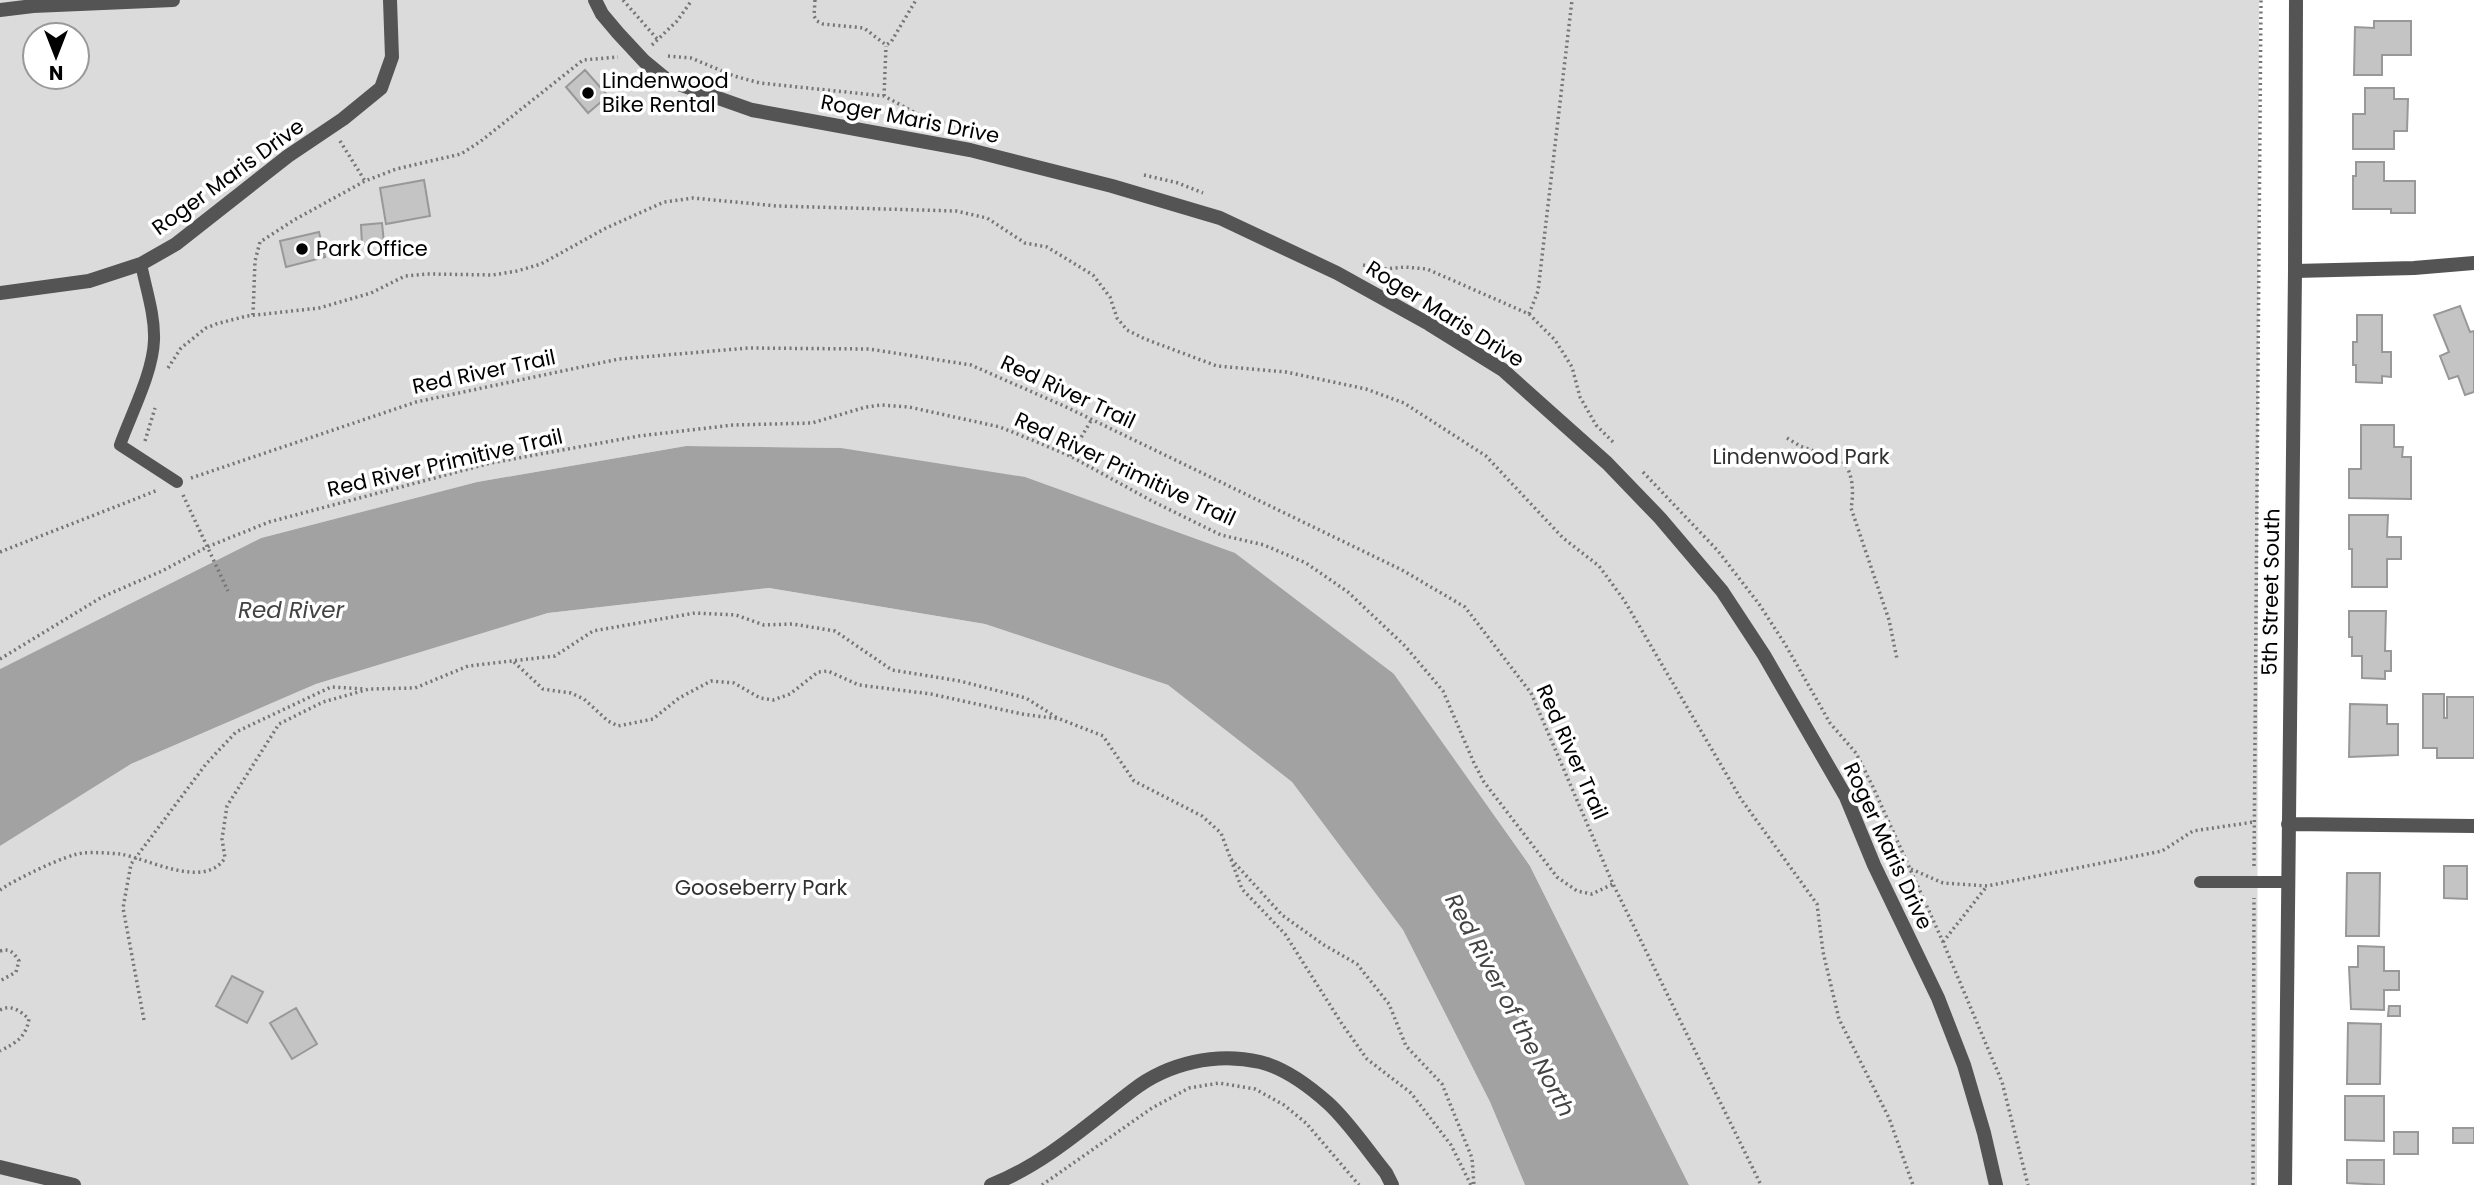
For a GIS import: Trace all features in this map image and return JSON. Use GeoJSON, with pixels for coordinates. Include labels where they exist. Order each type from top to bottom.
{"type":"FeatureCollection","features":[{"type":"Feature","properties":{"kind":"street"},"geometry":{"type":"LineString","coordinates":[[0,10],[173,0]]}},
{"type":"Feature","properties":{"kind":"street","name":"Roger Maris Drive"},"geometry":{"type":"LineString","coordinates":[[0,293],[89,281],[141,264],[176,244],[268,171],[381,88],[392,57],[390,0]]}},
{"type":"Feature","properties":{"kind":"street","name":"Roger Maris Drive"},"geometry":{"type":"LineString","coordinates":[[595,0],[602,14],[640,56],[667,80],[752,110],[970,150],[1112,186],[1220,218],[1337,273],[1429,324],[1503,370],[1607,463],[1660,518],[1723,591],[1764,655],[1846,797],[1874,865],[1938,999],[1964,1065],[1996,1185]]}},
{"type":"Feature","properties":{"kind":"street","name":"5th Street South"},"geometry":{"type":"LineString","coordinates":[[2285,1185],[2296,0]]}},
{"type":"Feature","properties":{"kind":"street"},"geometry":{"type":"LineString","coordinates":[[2295,271],[2414,268],[2474,263]]}},
{"type":"Feature","properties":{"kind":"street"},"geometry":{"type":"LineString","coordinates":[[2288,824],[2474,826]]}},
{"type":"Feature","properties":{"kind":"street"},"geometry":{"type":"LineString","coordinates":[[991,1185],[1011,1177],[1060,1146],[1136,1087],[1177,1065],[1219,1058],[1261,1062],[1295,1077],[1330,1105],[1386,1173],[1392,1185]]}},
{"type":"Feature","properties":{"kind":"street"},"geometry":{"type":"LineString","coordinates":[[0,1167],[74,1185]]}},
{"type":"Feature","properties":{"kind":"lane"},"geometry":{"type":"LineString","coordinates":[[141,264],[152,314],[154,342],[147,371],[120,445],[177,482]]}},
{"type":"Feature","properties":{"kind":"lane"},"geometry":{"type":"LineString","coordinates":[[2200,882],[2287,882]]}},
{"type":"Feature","properties":{"kind":"path"},"geometry":{"type":"LineString","coordinates":[[622,0],[658,40]]}},
{"type":"Feature","properties":{"kind":"path"},"geometry":{"type":"LineString","coordinates":[[640,56],[677,21],[692,0]]}},
{"type":"Feature","properties":{"kind":"path"},"geometry":{"type":"LineString","coordinates":[[815,0],[814,16],[817,21],[864,28],[886,45]]}},
{"type":"Feature","properties":{"kind":"path"},"geometry":{"type":"LineString","coordinates":[[886,45],[891,42],[916,0]]}},
{"type":"Feature","properties":{"kind":"path"},"geometry":{"type":"LineString","coordinates":[[1529,314],[1538,291],[1572,0]]}},
{"type":"Feature","properties":{"kind":"path"},"geometry":{"type":"LineString","coordinates":[[2253,1185],[2261,0]]}},
{"type":"Feature","properties":{"kind":"path"},"geometry":{"type":"LineString","coordinates":[[884,96],[886,45]]}},
{"type":"Feature","properties":{"kind":"path"},"geometry":{"type":"LineString","coordinates":[[253,315],[255,261],[260,242],[365,181],[396,169],[461,154],[583,60],[640,56],[691,58],[734,76],[760,83],[884,96],[927,119],[983,133]]}},
{"type":"Feature","properties":{"kind":"path"},"geometry":{"type":"LineString","coordinates":[[331,127],[365,181]]}},
{"type":"Feature","properties":{"kind":"path"},"geometry":{"type":"LineString","coordinates":[[1139,174],[1178,183],[1212,196]]}},
{"type":"Feature","properties":{"kind":"path"},"geometry":{"type":"LineString","coordinates":[[164,379],[181,348],[206,328],[253,315],[319,308],[371,293],[405,276],[493,275],[517,271],[541,264],[606,228],[664,202],[693,198],[777,206],[956,211],[987,218],[1025,243],[1047,247],[1093,275],[1110,297],[1117,318],[1127,330],[1145,339],[1217,366],[1286,372],[1366,389],[1404,402],[1486,456],[1563,538],[1599,566],[1624,600],[1741,799],[1817,904],[1823,952],[1839,1019],[1889,1118],[1913,1185]]}},
{"type":"Feature","properties":{"kind":"path"},"geometry":{"type":"LineString","coordinates":[[1354,260],[1366,266],[1384,269],[1405,267],[1427,270],[1529,314],[1555,340],[1572,367],[1580,397],[1596,425],[1621,450]]}},
{"type":"Feature","properties":{"kind":"path","name":"Red River Trail"},"geometry":{"type":"LineString","coordinates":[[0,552],[177,482],[416,402],[618,359],[748,348],[869,349],[971,365],[1092,419],[1402,570],[1465,607],[1531,693],[1613,884],[1760,1185]]}},
{"type":"Feature","properties":{"kind":"path"},"geometry":{"type":"LineString","coordinates":[[141,458],[157,400]]}},
{"type":"Feature","properties":{"kind":"path","name":"Red River Primitive Trail"},"geometry":{"type":"LineString","coordinates":[[0,659],[102,597],[162,571],[207,547],[269,522],[491,463],[639,436],[733,425],[812,423],[866,407],[909,407],[1000,428],[1070,456],[1221,535],[1284,552],[1307,563],[1348,592],[1405,646],[1443,691],[1484,782],[1557,877],[1577,891],[1592,894],[1613,884]]}},
{"type":"Feature","properties":{"kind":"path"},"geometry":{"type":"LineString","coordinates":[[1070,456],[1092,419]]}},
{"type":"Feature","properties":{"kind":"path"},"geometry":{"type":"LineString","coordinates":[[1787,438],[1846,465],[1853,494],[1851,508],[1889,620],[1897,659]]}},
{"type":"Feature","properties":{"kind":"path"},"geometry":{"type":"LineString","coordinates":[[1638,467],[1718,551],[1759,604],[1785,643],[1830,723],[1856,753],[1943,942],[2002,1082],[2028,1185]]}},
{"type":"Feature","properties":{"kind":"path"},"geometry":{"type":"LineString","coordinates":[[177,482],[228,591]]}},
{"type":"Feature","properties":{"kind":"path"},"geometry":{"type":"LineString","coordinates":[[144,1020],[123,908],[131,864],[206,764],[236,732],[331,687],[415,688],[468,666],[555,656],[593,631],[695,613],[736,615],[764,625],[793,624],[835,631],[892,670],[960,681],[1026,698],[1060,719],[1103,736],[1134,781],[1202,816],[1221,833],[1242,889],[1285,934],[1367,1059],[1411,1093],[1451,1144],[1472,1185]]}},
{"type":"Feature","properties":{"kind":"path"},"geometry":{"type":"LineString","coordinates":[[514,662],[542,689],[571,693],[584,699],[608,721],[618,726],[653,719],[679,698],[711,681],[734,683],[760,698],[773,700],[790,694],[818,672],[828,671],[859,685],[931,694],[1022,714],[1060,719]]}},
{"type":"Feature","properties":{"kind":"path"},"geometry":{"type":"LineString","coordinates":[[0,890],[13,881],[80,853],[122,855],[183,871],[208,872],[219,867],[225,858],[222,839],[227,806],[279,724],[323,702],[369,689]]}},
{"type":"Feature","properties":{"kind":"path"},"geometry":{"type":"LineString","coordinates":[[1910,868],[1943,883],[1987,886],[2162,851],[2193,831],[2255,822]]}},
{"type":"Feature","properties":{"kind":"path"},"geometry":{"type":"LineString","coordinates":[[1230,857],[1282,915],[1324,946],[1357,964],[1389,1004],[1406,1046],[1442,1084],[1472,1158],[1472,1185]]}},
{"type":"Feature","properties":{"kind":"path"},"geometry":{"type":"LineString","coordinates":[[1943,942],[1987,886]]}},
{"type":"Feature","properties":{"kind":"path"},"geometry":{"type":"LineString","coordinates":[[0,951],[6,949],[14,952],[19,961],[16,972],[0,981]]}},
{"type":"Feature","properties":{"kind":"path"},"geometry":{"type":"LineString","coordinates":[[0,1010],[5,1007],[18,1009],[29,1019],[27,1031],[17,1043],[0,1051]]}},
{"type":"Feature","properties":{"kind":"path"},"geometry":{"type":"LineString","coordinates":[[1042,1185],[1152,1108],[1189,1088],[1219,1083],[1255,1089],[1284,1105],[1306,1123],[1359,1185]]}},
{"type":"Feature","properties":{"kind":"green space","name":"Lindenwood Park"},"geometry":{"type":"Polygon","coordinates":[[[0,0],[2259,0],[2257,1185],[1689,1185],[1530,866],[1394,674],[841,448],[686,446],[477,482],[261,538],[0,669],[0,0]]]}},
{"type":"Feature","properties":{"kind":"green space","name":"Gooseberry Park"},"geometry":{"type":"Polygon","coordinates":[[[769,588],[985,624],[1168,685],[1292,782],[1403,930],[1490,1102],[1525,1185],[0,1185],[0,846],[131,764],[316,684],[548,613],[769,588]]]}},
{"type":"Feature","properties":{"kind":"water","name":"Red River"},"geometry":{"type":"Polygon","coordinates":[[[686,446],[841,448],[1025,477],[1235,553],[1394,674],[1530,866],[1689,1185],[1525,1185],[1490,1102],[1403,930],[1292,782],[1168,685],[985,624],[769,588],[548,613],[316,684],[131,764],[0,846],[0,669],[261,538],[477,482],[686,446]]]}},
{"type":"Feature","properties":{"kind":"building"},"geometry":{"type":"Polygon","coordinates":[[[2374,21],[2411,21],[2411,55],[2382,55],[2382,75],[2354,75],[2355,27],[2374,28],[2374,21]]]}},
{"type":"Feature","properties":{"kind":"building","name":"Lindenwood Bike Rental"},"geometry":{"type":"Polygon","coordinates":[[[585,70],[608,96],[588,113],[566,87],[585,70]]]}},
{"type":"Feature","properties":{"kind":"building"},"geometry":{"type":"Polygon","coordinates":[[[2365,88],[2394,88],[2394,99],[2408,99],[2407,131],[2394,131],[2394,149],[2353,149],[2353,114],[2365,114],[2365,88]]]}},
{"type":"Feature","properties":{"kind":"building"},"geometry":{"type":"Polygon","coordinates":[[[2356,162],[2384,162],[2384,181],[2415,181],[2415,213],[2391,213],[2391,209],[2353,209],[2353,176],[2356,176],[2356,162]]]}},
{"type":"Feature","properties":{"kind":"building"},"geometry":{"type":"Polygon","coordinates":[[[424,180],[430,216],[386,224],[380,188],[424,180]]]}},
{"type":"Feature","properties":{"kind":"building"},"geometry":{"type":"Polygon","coordinates":[[[382,223],[384,243],[362,245],[361,225],[382,223]]]}},
{"type":"Feature","properties":{"kind":"building","name":"Park Office"},"geometry":{"type":"Polygon","coordinates":[[[319,232],[325,257],[286,267],[280,241],[319,232]]]}},
{"type":"Feature","properties":{"kind":"building"},"geometry":{"type":"Polygon","coordinates":[[[2460,306],[2470,332],[2474,331],[2474,392],[2465,395],[2458,376],[2449,379],[2440,356],[2449,352],[2434,315],[2460,306]]]}},
{"type":"Feature","properties":{"kind":"building"},"geometry":{"type":"Polygon","coordinates":[[[2357,315],[2382,315],[2382,352],[2391,352],[2391,377],[2382,376],[2382,383],[2356,382],[2353,342],[2357,342],[2357,315]]]}},
{"type":"Feature","properties":{"kind":"building"},"geometry":{"type":"Polygon","coordinates":[[[2361,425],[2394,425],[2394,447],[2403,447],[2402,457],[2411,457],[2411,499],[2349,498],[2349,469],[2361,469],[2361,425]]]}},
{"type":"Feature","properties":{"kind":"building"},"geometry":{"type":"Polygon","coordinates":[[[2349,515],[2388,515],[2387,537],[2401,537],[2401,559],[2387,559],[2387,587],[2352,587],[2349,515]]]}},
{"type":"Feature","properties":{"kind":"building"},"geometry":{"type":"Polygon","coordinates":[[[2349,611],[2386,611],[2385,651],[2391,651],[2391,671],[2385,671],[2385,679],[2362,678],[2362,656],[2352,656],[2349,611]]]}},
{"type":"Feature","properties":{"kind":"building"},"geometry":{"type":"Polygon","coordinates":[[[2423,694],[2444,694],[2444,718],[2447,718],[2447,697],[2474,697],[2474,758],[2437,758],[2437,748],[2423,748],[2423,694]]]}},
{"type":"Feature","properties":{"kind":"building"},"geometry":{"type":"Polygon","coordinates":[[[2350,704],[2387,705],[2387,724],[2398,724],[2398,755],[2349,757],[2350,704]]]}},
{"type":"Feature","properties":{"kind":"building"},"geometry":{"type":"Polygon","coordinates":[[[2444,866],[2467,866],[2467,899],[2444,898],[2444,866]]]}},
{"type":"Feature","properties":{"kind":"building"},"geometry":{"type":"Polygon","coordinates":[[[2347,873],[2380,873],[2379,936],[2346,936],[2347,873]]]}},
{"type":"Feature","properties":{"kind":"building"},"geometry":{"type":"Polygon","coordinates":[[[2358,946],[2384,947],[2384,971],[2399,971],[2399,990],[2384,990],[2384,1010],[2351,1009],[2349,967],[2358,967],[2358,946]]]}},
{"type":"Feature","properties":{"kind":"building"},"geometry":{"type":"Polygon","coordinates":[[[232,976],[263,992],[247,1023],[216,1006],[232,976]]]}},
{"type":"Feature","properties":{"kind":"building"},"geometry":{"type":"Polygon","coordinates":[[[2389,1006],[2400,1006],[2400,1016],[2388,1016],[2389,1006]]]}},
{"type":"Feature","properties":{"kind":"building"},"geometry":{"type":"Polygon","coordinates":[[[296,1008],[317,1044],[292,1059],[270,1023],[296,1008]]]}},
{"type":"Feature","properties":{"kind":"building"},"geometry":{"type":"Polygon","coordinates":[[[2348,1023],[2381,1024],[2380,1084],[2347,1084],[2348,1023]]]}},
{"type":"Feature","properties":{"kind":"building"},"geometry":{"type":"Polygon","coordinates":[[[2345,1096],[2384,1096],[2384,1141],[2345,1140],[2345,1096]]]}},
{"type":"Feature","properties":{"kind":"building"},"geometry":{"type":"Polygon","coordinates":[[[2453,1128],[2474,1128],[2474,1143],[2453,1143],[2453,1128]]]}},
{"type":"Feature","properties":{"kind":"building"},"geometry":{"type":"Polygon","coordinates":[[[2394,1132],[2418,1132],[2418,1154],[2394,1154],[2394,1132]]]}},
{"type":"Feature","properties":{"kind":"building"},"geometry":{"type":"Polygon","coordinates":[[[2347,1160],[2384,1160],[2384,1185],[2347,1183],[2347,1160]]]}},
{"type":"Feature","properties":{"kind":"place","name":"Lindenwood Bike Rental"},"geometry":{"type":"Point","coordinates":[588,93]}},
{"type":"Feature","properties":{"kind":"place","name":"Park Office"},"geometry":{"type":"Point","coordinates":[302,249]}},
{"type":"Feature","properties":{"kind":"water label","name":"Red River of the North"},"geometry":{"type":"Point","coordinates":[1510,1005]}}]}
